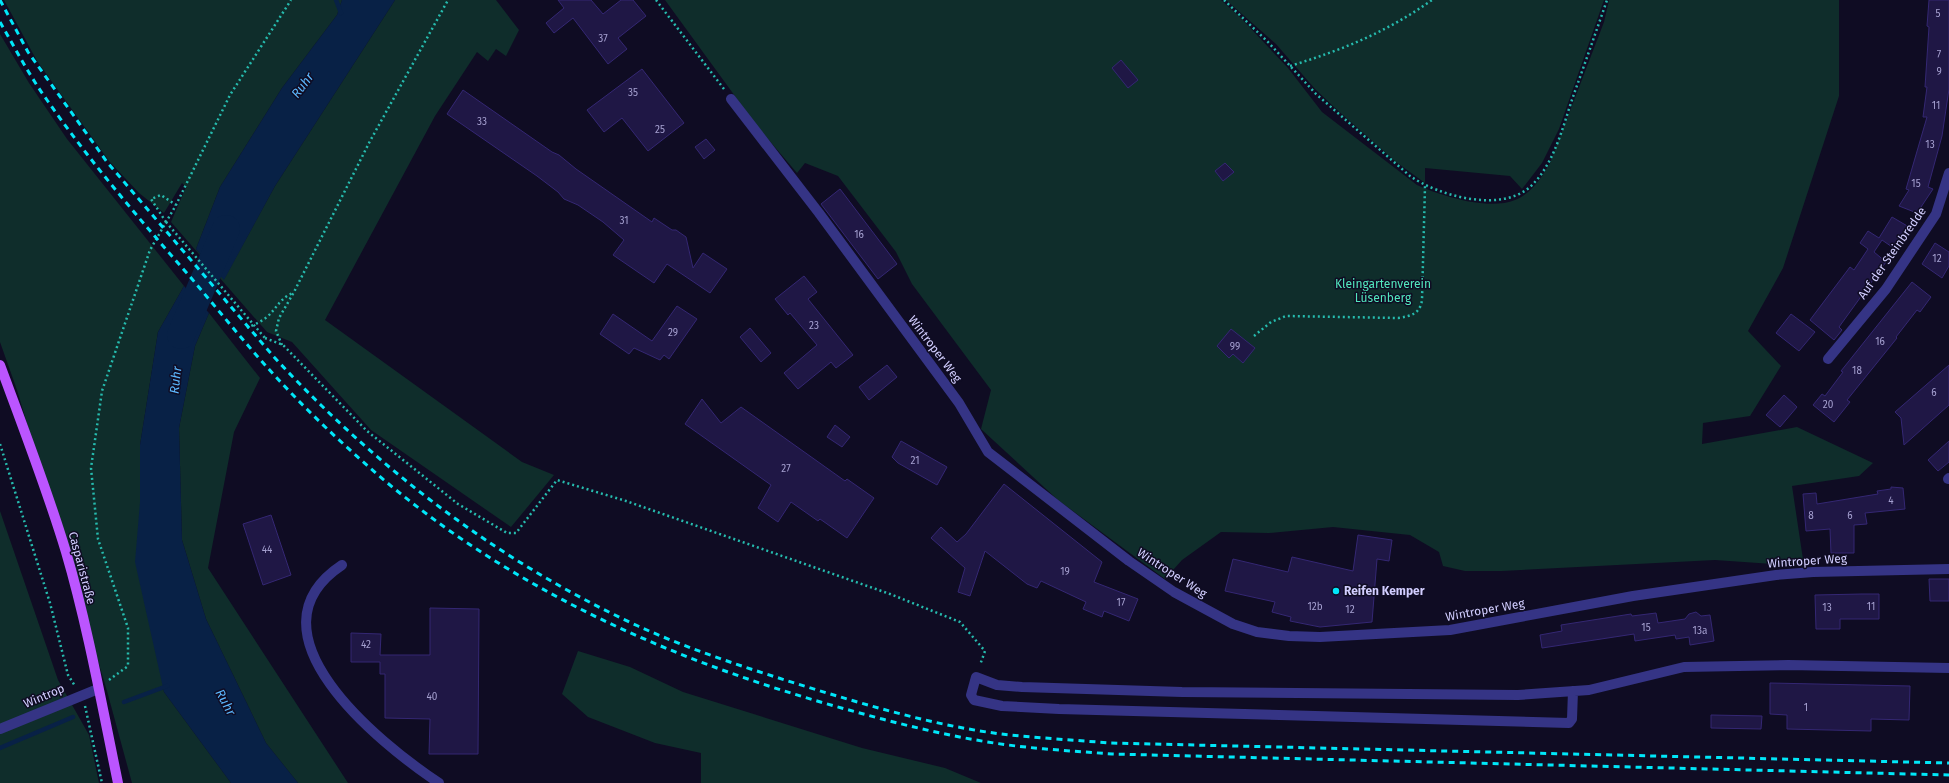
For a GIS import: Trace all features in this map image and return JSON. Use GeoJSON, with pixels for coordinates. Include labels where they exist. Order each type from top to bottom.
{"type":"FeatureCollection","features":[{"type":"Feature","properties":{"kind":"main road","name":"Casparistraße"},"geometry":{"type":"LineString","coordinates":[[0,365],[49,500],[66,552],[118,783]]}},
{"type":"Feature","properties":{"kind":"street","name":"Wintroper Weg"},"geometry":{"type":"LineString","coordinates":[[731,99],[819,213],[959,403],[988,452],[1129,561],[1178,596],[1233,624],[1257,632],[1289,636],[1320,637],[1450,630],[1633,596],[1776,575],[1813,572],[1949,569]]}},
{"type":"Feature","properties":{"kind":"street","name":"Auf der Steinbredde"},"geometry":{"type":"LineString","coordinates":[[1828,359],[1886,289],[1936,214],[1949,173]]}},
{"type":"Feature","properties":{"kind":"street"},"geometry":{"type":"LineString","coordinates":[[342,565],[327,576],[310,602],[305,621],[312,653],[321,671],[336,691],[361,718],[395,751],[439,783]]}},
{"type":"Feature","properties":{"kind":"street"},"geometry":{"type":"LineString","coordinates":[[1574,691],[1572,719],[1569,723],[1002,706],[974,700],[971,695],[976,677],[996,685],[1022,687],[1182,692],[1518,695],[1574,691],[1589,690],[1684,667],[1788,665],[1949,668]]}},
{"type":"Feature","properties":{"kind":"street","name":"Wintrop"},"geometry":{"type":"LineString","coordinates":[[0,729],[80,695],[98,689]]}},
{"type":"Feature","properties":{"kind":"path"},"geometry":{"type":"LineString","coordinates":[[98,689],[128,666],[128,628],[98,539],[90,468],[102,391],[150,250],[176,205],[230,95],[290,0]]}},
{"type":"Feature","properties":{"kind":"path"},"geometry":{"type":"LineString","coordinates":[[448,0],[369,143],[294,293],[279,318],[276,331],[282,345],[367,431],[458,504],[507,533],[516,534],[557,480],[626,501],[890,594],[960,622],[985,651],[976,677]]}},
{"type":"Feature","properties":{"kind":"path"},"geometry":{"type":"LineString","coordinates":[[656,0],[731,99]]}},
{"type":"Feature","properties":{"kind":"path"},"geometry":{"type":"LineString","coordinates":[[1224,0],[1346,121],[1410,176],[1425,186],[1443,193],[1479,200],[1505,199],[1529,187],[1544,169],[1559,137],[1607,0]]}},
{"type":"Feature","properties":{"kind":"path"},"geometry":{"type":"LineString","coordinates":[[1290,66],[1362,41],[1390,27],[1432,0]]}},
{"type":"Feature","properties":{"kind":"path"},"geometry":{"type":"LineString","coordinates":[[1254,336],[1271,322],[1286,316],[1398,318],[1414,315],[1418,312],[1422,300],[1425,186]]}},
{"type":"Feature","properties":{"kind":"path"},"geometry":{"type":"LineString","coordinates":[[176,205],[161,195],[151,199],[166,222],[265,338],[282,345]]}},
{"type":"Feature","properties":{"kind":"path"},"geometry":{"type":"LineString","coordinates":[[247,328],[267,317],[282,300],[294,293]]}},
{"type":"Feature","properties":{"kind":"path"},"geometry":{"type":"LineString","coordinates":[[0,444],[50,603],[68,675],[86,707],[102,783]]}},
{"type":"Feature","properties":{"kind":"green space"},"geometry":{"type":"Polygon","coordinates":[[[4,0],[342,0],[337,15],[282,88],[220,187],[196,249],[224,279],[275,186],[395,0],[496,0],[519,30],[506,56],[496,49],[488,61],[477,52],[435,116],[325,320],[522,462],[554,475],[511,527],[371,430],[292,342],[267,332],[171,222],[186,187],[182,183],[164,213],[139,193],[109,161],[37,61],[4,0]]]}},
{"type":"Feature","properties":{"kind":"green space","name":"Kleingartenverein Lüsenberg"},"geometry":{"type":"Polygon","coordinates":[[[665,0],[1221,0],[1240,17],[1288,68],[1322,112],[1417,185],[1439,194],[1465,201],[1492,204],[1504,203],[1521,197],[1531,189],[1550,163],[1604,22],[1609,0],[1839,0],[1839,96],[1783,268],[1748,331],[1781,366],[1750,416],[1703,423],[1702,444],[1797,427],[1873,463],[1859,476],[1792,486],[1804,566],[1715,560],[1502,571],[1465,571],[1443,566],[1439,552],[1410,535],[1333,527],[1269,533],[1221,532],[1182,560],[1165,579],[1058,500],[981,429],[991,390],[912,284],[896,252],[838,176],[805,163],[797,173],[756,125],[665,0]]]}},
{"type":"Feature","properties":{"kind":"green space"},"geometry":{"type":"Polygon","coordinates":[[[1226,0],[1604,0],[1559,129],[1542,163],[1522,189],[1510,176],[1425,168],[1425,183],[1396,162],[1335,108],[1315,89],[1276,44],[1226,0]]]}},
{"type":"Feature","properties":{"kind":"green space"},"geometry":{"type":"Polygon","coordinates":[[[0,34],[29,83],[67,139],[184,286],[158,332],[140,445],[140,502],[164,692],[231,783],[132,783],[107,691],[17,390],[0,342],[0,34]]]}},
{"type":"Feature","properties":{"kind":"green space"},"geometry":{"type":"Polygon","coordinates":[[[209,313],[260,378],[234,432],[208,568],[348,783],[298,783],[266,743],[206,619],[182,540],[179,428],[195,346],[209,313]]]}},
{"type":"Feature","properties":{"kind":"green space"},"geometry":{"type":"Polygon","coordinates":[[[0,511],[58,680],[89,735],[99,783],[0,783],[0,511]]]}},
{"type":"Feature","properties":{"kind":"green space"},"geometry":{"type":"Polygon","coordinates":[[[578,651],[630,667],[683,692],[862,748],[945,768],[981,783],[701,783],[701,753],[655,743],[588,717],[562,694],[578,651]]]}},
{"type":"Feature","properties":{"kind":"water"},"geometry":{"type":"Polygon","coordinates":[[[342,0],[395,0],[275,186],[224,280],[196,249],[220,187],[282,88],[337,15],[342,0]]]}},
{"type":"Feature","properties":{"kind":"water"},"geometry":{"type":"Polygon","coordinates":[[[184,286],[209,313],[195,346],[179,428],[182,540],[206,619],[266,743],[298,783],[231,783],[164,692],[135,562],[140,502],[140,445],[158,332],[184,286]]]}},
{"type":"Feature","properties":{"kind":"building"},"geometry":{"type":"Polygon","coordinates":[[[558,0],[591,0],[603,14],[621,0],[633,0],[646,16],[618,38],[627,49],[608,64],[573,18],[554,33],[546,23],[564,8],[558,0]]]}},
{"type":"Feature","properties":{"kind":"building"},"geometry":{"type":"Polygon","coordinates":[[[1929,0],[1949,0],[1949,89],[1942,136],[1928,187],[1933,189],[1917,213],[1899,206],[1909,190],[1906,189],[1927,117],[1923,117],[1927,87],[1925,87],[1929,27],[1927,26],[1929,0]]]}},
{"type":"Feature","properties":{"kind":"building"},"geometry":{"type":"Polygon","coordinates":[[[1121,60],[1138,80],[1128,88],[1112,68],[1121,60]]]}},
{"type":"Feature","properties":{"kind":"building"},"geometry":{"type":"Polygon","coordinates":[[[642,69],[684,123],[648,151],[622,118],[604,132],[587,110],[642,69]]]}},
{"type":"Feature","properties":{"kind":"building"},"geometry":{"type":"Polygon","coordinates":[[[463,90],[552,152],[559,155],[576,169],[652,222],[654,218],[686,237],[693,268],[703,253],[727,269],[710,293],[667,264],[654,283],[613,255],[624,240],[603,222],[578,205],[564,199],[558,192],[537,176],[447,114],[463,90]]]}},
{"type":"Feature","properties":{"kind":"building"},"geometry":{"type":"Polygon","coordinates":[[[706,139],[715,150],[704,159],[695,147],[706,139]]]}},
{"type":"Feature","properties":{"kind":"building"},"geometry":{"type":"Polygon","coordinates":[[[1225,163],[1234,172],[1223,181],[1215,171],[1225,163]]]}},
{"type":"Feature","properties":{"kind":"building"},"geometry":{"type":"Polygon","coordinates":[[[840,189],[897,264],[878,279],[821,204],[840,189]]]}},
{"type":"Feature","properties":{"kind":"building"},"geometry":{"type":"Polygon","coordinates":[[[1892,217],[1909,227],[1895,249],[1882,240],[1874,252],[1886,262],[1839,327],[1842,330],[1834,340],[1810,320],[1850,267],[1854,270],[1868,249],[1860,243],[1868,231],[1879,238],[1892,217]]]}},
{"type":"Feature","properties":{"kind":"building"},"geometry":{"type":"Polygon","coordinates":[[[1935,243],[1949,252],[1949,266],[1942,278],[1922,264],[1935,243]]]}},
{"type":"Feature","properties":{"kind":"building"},"geometry":{"type":"Polygon","coordinates":[[[804,276],[817,292],[808,299],[853,355],[836,368],[831,362],[798,389],[784,373],[817,345],[790,313],[788,315],[775,299],[804,276]]]}},
{"type":"Feature","properties":{"kind":"building"},"geometry":{"type":"Polygon","coordinates":[[[1912,282],[1931,297],[1920,312],[1917,310],[1896,337],[1897,338],[1847,400],[1850,402],[1834,422],[1813,405],[1822,394],[1825,396],[1843,372],[1841,371],[1912,282]]]}},
{"type":"Feature","properties":{"kind":"building"},"geometry":{"type":"Polygon","coordinates":[[[677,306],[697,319],[669,359],[664,355],[660,360],[634,348],[629,354],[600,334],[613,314],[652,341],[677,306]]]}},
{"type":"Feature","properties":{"kind":"building"},"geometry":{"type":"Polygon","coordinates":[[[1791,314],[1815,332],[1799,351],[1776,333],[1791,314]]]}},
{"type":"Feature","properties":{"kind":"building"},"geometry":{"type":"Polygon","coordinates":[[[750,328],[771,353],[761,362],[740,337],[750,328]]]}},
{"type":"Feature","properties":{"kind":"building"},"geometry":{"type":"Polygon","coordinates":[[[1231,329],[1255,348],[1243,363],[1233,354],[1229,358],[1217,346],[1231,329]]]}},
{"type":"Feature","properties":{"kind":"building"},"geometry":{"type":"Polygon","coordinates":[[[887,365],[897,377],[869,400],[859,387],[887,365]]]}},
{"type":"Feature","properties":{"kind":"building"},"geometry":{"type":"Polygon","coordinates":[[[1949,365],[1949,405],[1904,445],[1901,418],[1895,412],[1949,365]]]}},
{"type":"Feature","properties":{"kind":"building"},"geometry":{"type":"Polygon","coordinates":[[[1784,395],[1797,407],[1780,427],[1766,415],[1784,395]]]}},
{"type":"Feature","properties":{"kind":"building"},"geometry":{"type":"Polygon","coordinates":[[[702,399],[721,423],[741,407],[845,481],[847,479],[874,498],[847,538],[820,519],[818,521],[791,502],[778,522],[758,508],[771,485],[685,424],[702,399]]]}},
{"type":"Feature","properties":{"kind":"building"},"geometry":{"type":"Polygon","coordinates":[[[835,425],[850,437],[842,447],[827,437],[835,425]]]}},
{"type":"Feature","properties":{"kind":"building"},"geometry":{"type":"Polygon","coordinates":[[[901,441],[947,467],[937,485],[898,463],[892,457],[901,441]]]}},
{"type":"Feature","properties":{"kind":"building"},"geometry":{"type":"Polygon","coordinates":[[[1949,441],[1949,462],[1938,471],[1928,460],[1949,441]]]}},
{"type":"Feature","properties":{"kind":"building"},"geometry":{"type":"Polygon","coordinates":[[[1004,484],[1102,562],[1094,582],[1138,599],[1129,621],[1104,611],[1102,617],[1083,609],[1086,602],[1041,581],[1037,588],[1027,584],[985,551],[970,596],[958,592],[965,568],[931,538],[941,527],[957,542],[966,534],[1004,484]]]}},
{"type":"Feature","properties":{"kind":"building"},"geometry":{"type":"Polygon","coordinates":[[[1891,487],[1903,488],[1905,509],[1865,513],[1867,524],[1854,525],[1854,553],[1831,553],[1830,529],[1806,531],[1803,494],[1816,493],[1817,504],[1878,494],[1877,491],[1891,489],[1891,487]]]}},
{"type":"Feature","properties":{"kind":"building"},"geometry":{"type":"Polygon","coordinates":[[[271,515],[291,575],[263,585],[243,524],[271,515]]]}},
{"type":"Feature","properties":{"kind":"building"},"geometry":{"type":"Polygon","coordinates":[[[1358,535],[1392,540],[1389,561],[1377,559],[1372,622],[1320,627],[1290,621],[1291,617],[1272,612],[1275,602],[1225,591],[1233,559],[1288,572],[1292,557],[1353,571],[1358,535]]]}},
{"type":"Feature","properties":{"kind":"building"},"geometry":{"type":"Polygon","coordinates":[[[1929,579],[1949,579],[1949,601],[1930,601],[1929,579]]]}},
{"type":"Feature","properties":{"kind":"building"},"geometry":{"type":"Polygon","coordinates":[[[1879,594],[1879,619],[1840,619],[1840,629],[1816,629],[1815,595],[1879,594]]]}},
{"type":"Feature","properties":{"kind":"building"},"geometry":{"type":"Polygon","coordinates":[[[430,608],[479,609],[478,754],[429,754],[430,719],[385,718],[385,674],[380,674],[380,662],[351,662],[351,633],[381,634],[380,655],[430,655],[430,608]]]}},
{"type":"Feature","properties":{"kind":"building"},"geometry":{"type":"Polygon","coordinates":[[[1696,612],[1701,616],[1710,615],[1714,641],[1690,645],[1689,637],[1676,639],[1675,635],[1635,641],[1634,634],[1542,648],[1540,635],[1562,631],[1561,625],[1631,614],[1632,616],[1656,613],[1658,623],[1685,619],[1689,614],[1696,612]]]}},
{"type":"Feature","properties":{"kind":"building"},"geometry":{"type":"Polygon","coordinates":[[[1770,683],[1910,686],[1909,720],[1871,719],[1871,731],[1787,729],[1787,715],[1770,714],[1770,683]]]}},
{"type":"Feature","properties":{"kind":"building"},"geometry":{"type":"Polygon","coordinates":[[[1711,715],[1762,716],[1761,729],[1711,728],[1711,715]]]}},
{"type":"Feature","properties":{"kind":"waterway"},"geometry":{"type":"LineString","coordinates":[[336,0],[341,13]]}},
{"type":"Feature","properties":{"kind":"waterway","name":"Ruhr"},"geometry":{"type":"LineString","coordinates":[[181,335],[226,229]]}},
{"type":"Feature","properties":{"kind":"waterway"},"geometry":{"type":"LineString","coordinates":[[124,702],[167,686]]}},
{"type":"Feature","properties":{"kind":"waterway"},"geometry":{"type":"LineString","coordinates":[[0,748],[73,717]]}},
{"type":"Feature","properties":{"kind":"railway"},"geometry":{"type":"LineString","coordinates":[[0,0],[28,52],[107,162],[274,357],[355,437],[443,510],[537,573],[587,601],[638,626],[681,644],[771,676],[885,710],[977,731],[1001,734],[1110,743],[1949,763]]}},
{"type":"Feature","properties":{"kind":"railway"},"geometry":{"type":"LineString","coordinates":[[0,22],[40,91],[117,191],[267,367],[302,404],[350,450],[419,508],[472,546],[527,580],[583,610],[642,638],[701,662],[762,684],[824,703],[929,731],[1009,745],[1038,748],[1112,754],[1949,775]]}},
{"type":"Feature","properties":{"kind":"place","name":"Reifen Kemper"},"geometry":{"type":"Point","coordinates":[1336,591]}}]}
